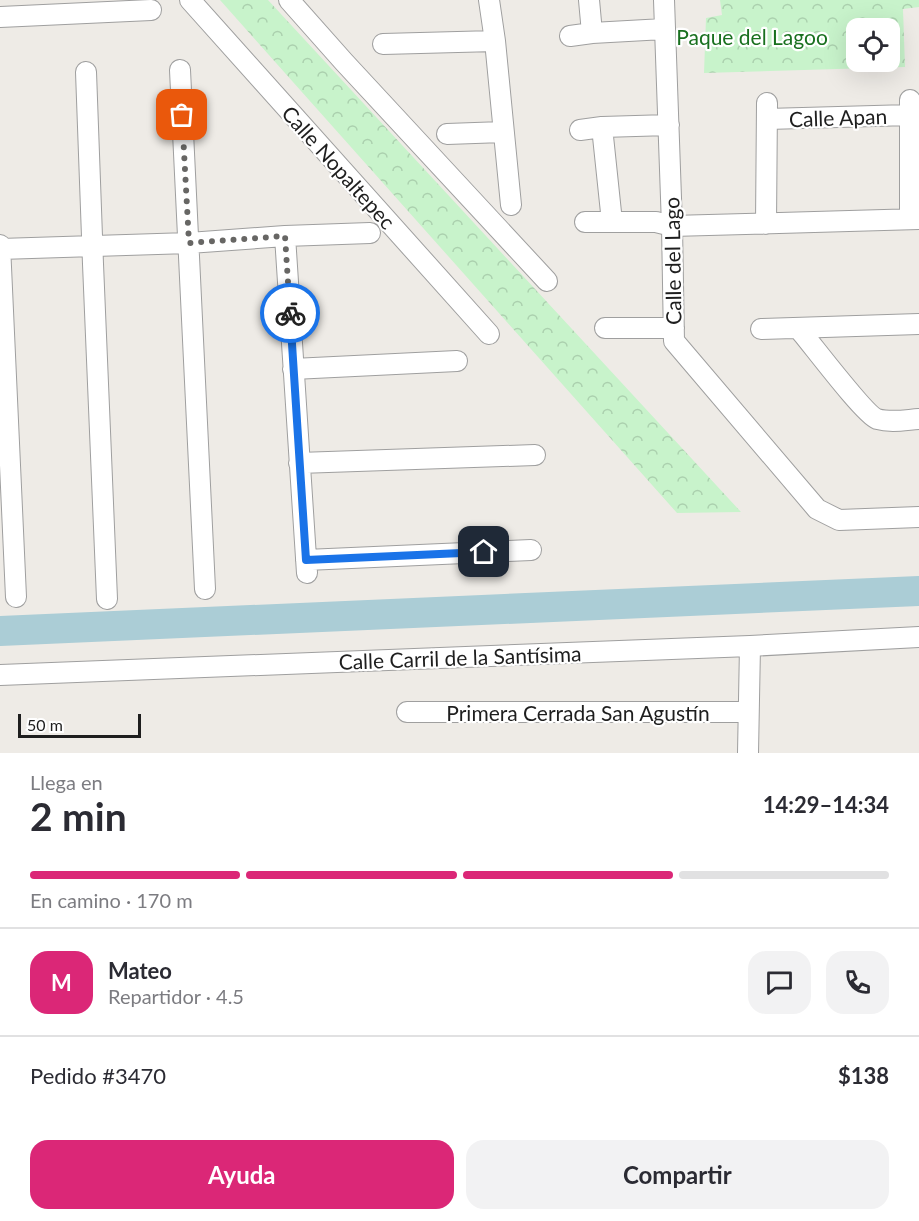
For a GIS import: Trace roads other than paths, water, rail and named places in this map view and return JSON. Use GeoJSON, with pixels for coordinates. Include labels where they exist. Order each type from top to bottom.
{"type":"FeatureCollection","features":[{"type":"Feature","properties":{"kind":"street","name":"Calle Nopaltepec"},"geometry":{"type":"LineString","coordinates":[[190,0],[489,334]]}},
{"type":"Feature","properties":{"kind":"street"},"geometry":{"type":"LineString","coordinates":[[290,0],[352,71],[547,281]]}},
{"type":"Feature","properties":{"kind":"street"},"geometry":{"type":"LineString","coordinates":[[489,0],[511,205]]}},
{"type":"Feature","properties":{"kind":"street"},"geometry":{"type":"LineString","coordinates":[[589,0],[592,33]]}},
{"type":"Feature","properties":{"kind":"street","name":"Calle del Lago"},"geometry":{"type":"LineString","coordinates":[[663,0],[669,125],[674,341],[817,508],[839,520],[919,517]]}},
{"type":"Feature","properties":{"kind":"street"},"geometry":{"type":"LineString","coordinates":[[0,17],[76,7],[151,10]]}},
{"type":"Feature","properties":{"kind":"street"},"geometry":{"type":"LineString","coordinates":[[570,36],[664,29]]}},
{"type":"Feature","properties":{"kind":"street"},"geometry":{"type":"LineString","coordinates":[[383,44],[495,42]]}},
{"type":"Feature","properties":{"kind":"street"},"geometry":{"type":"LineString","coordinates":[[180,70],[205,589]]}},
{"type":"Feature","properties":{"kind":"street"},"geometry":{"type":"LineString","coordinates":[[86,72],[107,599]]}},
{"type":"Feature","properties":{"kind":"street","name":"Calle Apan"},"geometry":{"type":"LineString","coordinates":[[766,224],[767,111],[910,108],[915,219]]}},
{"type":"Feature","properties":{"kind":"street"},"geometry":{"type":"LineString","coordinates":[[580,130],[669,125]]}},
{"type":"Feature","properties":{"kind":"street"},"geometry":{"type":"LineString","coordinates":[[602,127],[612,222]]}},
{"type":"Feature","properties":{"kind":"street"},"geometry":{"type":"LineString","coordinates":[[447,134],[503,132]]}},
{"type":"Feature","properties":{"kind":"street"},"geometry":{"type":"LineString","coordinates":[[585,222],[656,222],[672,226],[915,219]]}},
{"type":"Feature","properties":{"kind":"street"},"geometry":{"type":"LineString","coordinates":[[16,597],[0,248],[189,243],[370,233]]}},
{"type":"Feature","properties":{"kind":"street"},"geometry":{"type":"LineString","coordinates":[[285,236],[306,567],[531,550]]}},
{"type":"Feature","properties":{"kind":"street"},"geometry":{"type":"LineString","coordinates":[[761,329],[919,324]]}},
{"type":"Feature","properties":{"kind":"street"},"geometry":{"type":"LineString","coordinates":[[606,328],[674,328]]}},
{"type":"Feature","properties":{"kind":"street"},"geometry":{"type":"LineString","coordinates":[[798,328],[860,404],[875,418],[889,421],[919,419]]}},
{"type":"Feature","properties":{"kind":"street"},"geometry":{"type":"LineString","coordinates":[[293,369],[457,362]]}},
{"type":"Feature","properties":{"kind":"street"},"geometry":{"type":"LineString","coordinates":[[299,463],[535,455]]}},
{"type":"Feature","properties":{"kind":"street","name":"Calle Carril de la Santísima"},"geometry":{"type":"LineString","coordinates":[[0,675],[750,646],[919,637]]}},
{"type":"Feature","properties":{"kind":"street"},"geometry":{"type":"LineString","coordinates":[[748,753],[750,646]]}},
{"type":"Feature","properties":{"kind":"street","name":"Primera Cerrada San Agustín"},"geometry":{"type":"LineString","coordinates":[[407,712],[748,712]]}},
{"type":"Feature","properties":{"kind":"waterway"},"geometry":{"type":"LineString","coordinates":[[0,631],[919,591]]}},
{"type":"Feature","properties":{"kind":"park label","name":"Paque del Lagoo"},"geometry":{"type":"Point","coordinates":[752,36]}}]}
